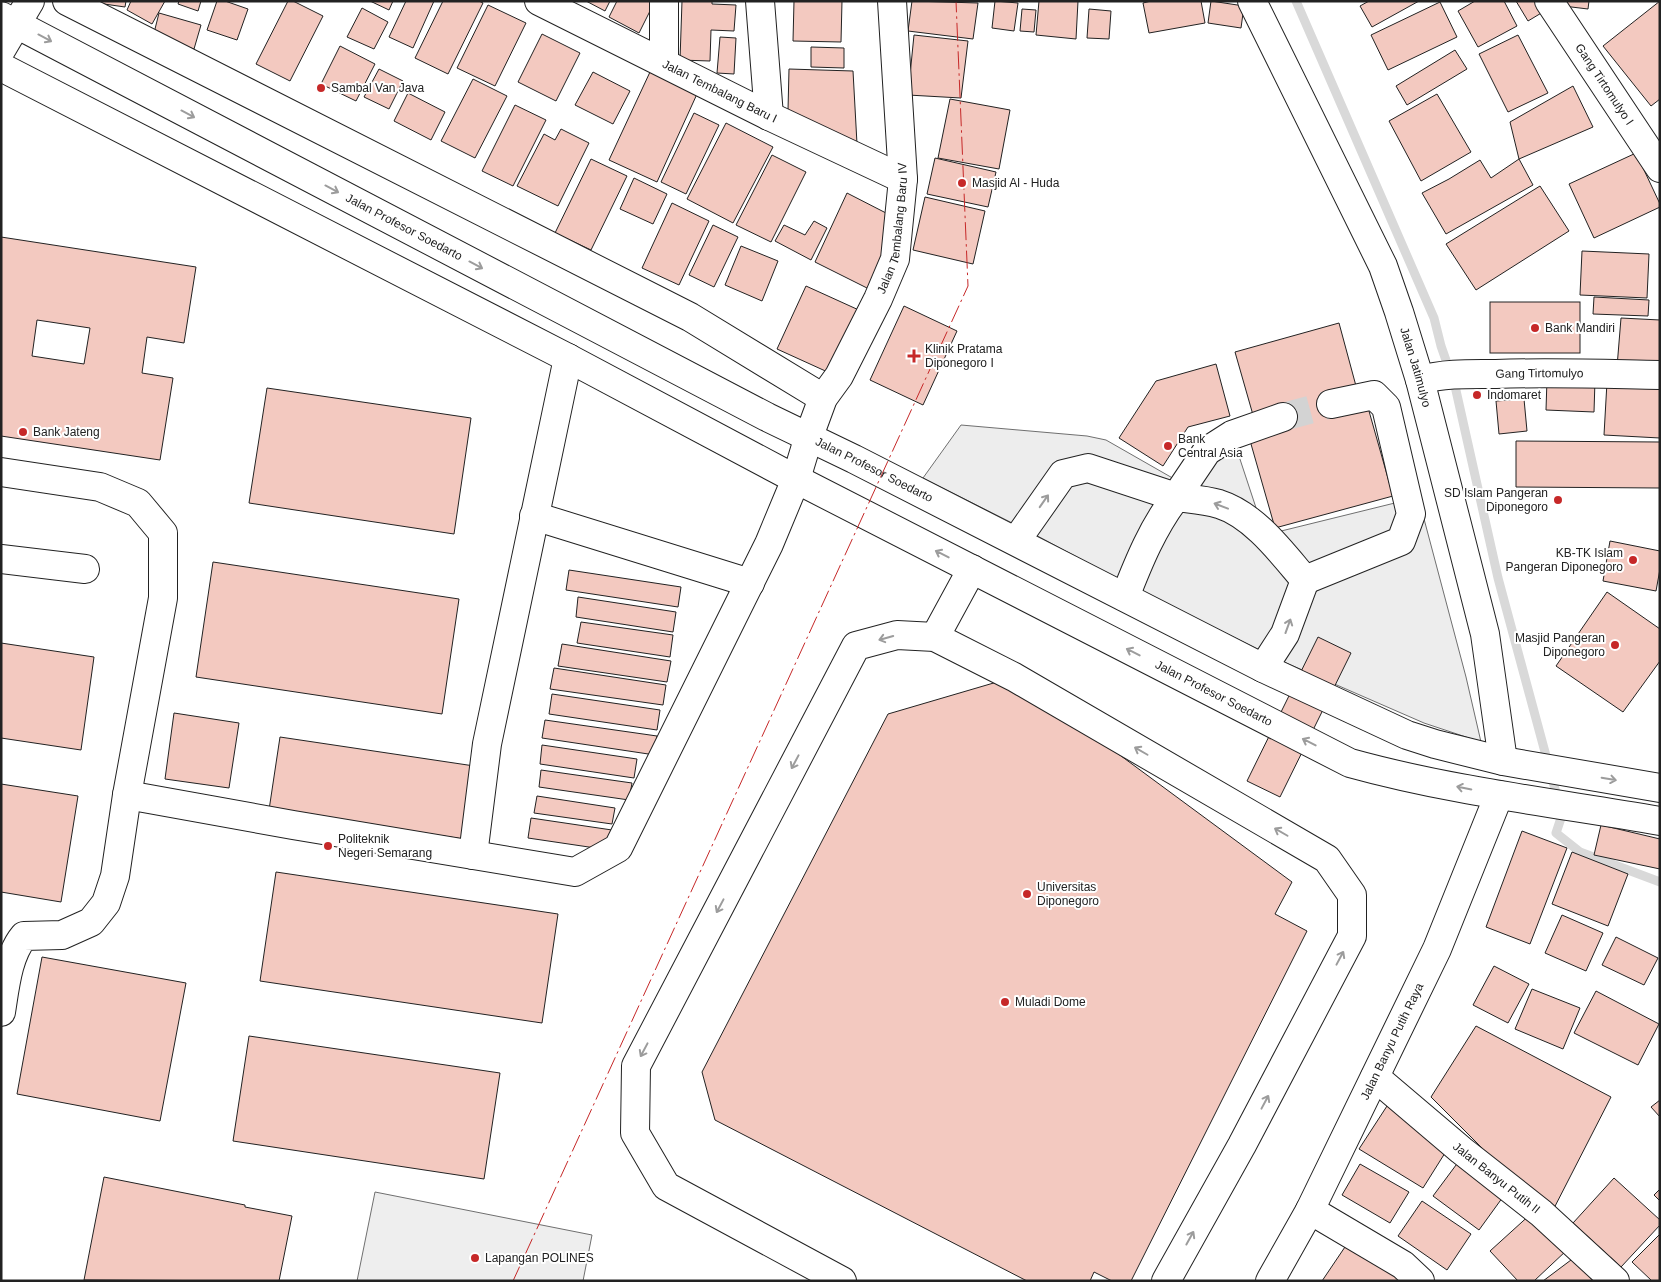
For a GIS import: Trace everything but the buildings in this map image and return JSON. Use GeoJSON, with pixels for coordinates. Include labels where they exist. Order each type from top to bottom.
{"type":"FeatureCollection","features":[{"type":"Feature","properties":{"kind":"street"},"geometry":{"type":"LineString","coordinates":[[67,1],[690,317],[824,398]]}},
{"type":"Feature","properties":{"kind":"street","name":"Jalan Tembalang Baru I"},"geometry":{"type":"LineString","coordinates":[[539,1],[769,116],[903,179]]}},
{"type":"Feature","properties":{"kind":"street"},"geometry":{"type":"LineString","coordinates":[[664,1],[664,62]]}},
{"type":"Feature","properties":{"kind":"street"},"geometry":{"type":"LineString","coordinates":[[760,1],[769,116]]}},
{"type":"Feature","properties":{"kind":"street","name":"Jalan Tembalang Baru IV"},"geometry":{"type":"LineString","coordinates":[[809,436],[824,398],[839,376],[878,299],[895,259],[903,179],[892,1]]}},
{"type":"Feature","properties":{"kind":"street","name":"Jalan Jatimulyo"},"geometry":{"type":"LineString","coordinates":[[1252,1],[1383,266],[1424,379],[1485,634],[1503,760]]}},
{"type":"Feature","properties":{"kind":"street","name":"Gang Tirtomulyo I"},"geometry":{"type":"LineString","coordinates":[[1549,1],[1660,168]]}},
{"type":"Feature","properties":{"kind":"street"},"geometry":{"type":"LineString","coordinates":[[1,50],[16,14]]}},
{"type":"Feature","properties":{"kind":"street","name":"Jalan Profesor Soedarto"},"geometry":{"type":"LineString","coordinates":[[16,14],[767,417],[809,436],[1263,668],[1407,735],[1436,744],[1503,760],[1660,788]]}},
{"type":"Feature","properties":{"kind":"street","name":"Jalan Profesor Soedarto"},"geometry":{"type":"LineString","coordinates":[[1,67],[568,358],[796,479],[1350,763],[1390,774],[1499,795],[1660,821]]}},
{"type":"Feature","properties":{"kind":"street"},"geometry":{"type":"LineString","coordinates":[[473,855],[487,744],[568,358]]}},
{"type":"Feature","properties":{"kind":"street","name":"Gang Tirtomulyo"},"geometry":{"type":"LineString","coordinates":[[1424,379],[1461,375],[1545,372],[1660,375]]}},
{"type":"Feature","properties":{"kind":"street"},"geometry":{"type":"LineString","coordinates":[[1263,668],[1285,634],[1305,580],[1401,541],[1411,514],[1386,407],[1374,395],[1331,404]]}},
{"type":"Feature","properties":{"kind":"street"},"geometry":{"type":"LineString","coordinates":[[1125,597],[1142,553],[1158,522],[1207,451],[1232,435],[1283,417]]}},
{"type":"Feature","properties":{"kind":"street","name":"Jalan Profesor Soedarto"},"geometry":{"type":"LineString","coordinates":[[796,479],[809,436]]}},
{"type":"Feature","properties":{"kind":"street"},"geometry":{"type":"LineString","coordinates":[[1016,541],[1063,474],[1088,468],[1176,497],[1219,504],[1244,517],[1275,544],[1305,580]]}},
{"type":"Feature","properties":{"kind":"street"},"geometry":{"type":"LineString","coordinates":[[1,472],[100,487],[138,503],[164,533],[163,598],[127,794],[115,876],[106,903],[91,922],[62,935],[24,936],[16,945],[4,986],[1,1012]]}},
{"type":"Feature","properties":{"kind":"street"},"geometry":{"type":"LineString","coordinates":[[127,794],[293,826],[576,872],[618,848],[769,544],[796,479]]}},
{"type":"Feature","properties":{"kind":"street"},"geometry":{"type":"LineString","coordinates":[[534,516],[750,582]]}},
{"type":"Feature","properties":{"kind":"street"},"geometry":{"type":"LineString","coordinates":[[1,559],[85,569]]}},
{"type":"Feature","properties":{"kind":"street"},"geometry":{"type":"LineString","coordinates":[[934,637],[972,569]]}},
{"type":"Feature","properties":{"kind":"street"},"geometry":{"type":"LineString","coordinates":[[842,1281],[666,1186],[635,1133],[636,1066],[856,646],[896,635],[934,637],[1014,677],[1327,859],[1352,895],[1352,936],[1242,1145],[1166,1281]]}},
{"type":"Feature","properties":{"kind":"street","name":"Jalan Banyu Putih Raya"},"geometry":{"type":"LineString","coordinates":[[1270,1281],[1310,1210],[1437,949],[1499,795]]}},
{"type":"Feature","properties":{"kind":"street","name":"Jalan Banyu Putih II"},"geometry":{"type":"LineString","coordinates":[[1375,1077],[1461,1150],[1542,1213],[1615,1281]]}},
{"type":"Feature","properties":{"kind":"street"},"geometry":{"type":"LineString","coordinates":[[1310,1210],[1403,1265],[1420,1281]]}},
{"type":"Feature","properties":{"kind":"shaded area"},"geometry":{"type":"Polygon","coordinates":[[[961,425],[1087,436],[1106,440],[1176,480],[1232,435],[1265,535],[1407,500],[1419,500],[1466,677],[1481,742],[1424,723],[1284,662],[1129,585],[923,478],[961,425]]]}},
{"type":"Feature","properties":{"kind":"shaded area","name":"Lapangan POLINES"},"geometry":{"type":"Polygon","coordinates":[[[375,1192],[592,1235],[583,1281],[357,1281],[375,1192]]]}},
{"type":"Feature","properties":{"kind":"waterway"},"geometry":{"type":"LineString","coordinates":[[1296,1],[1434,318],[1441,346],[1455,386],[1498,578],[1562,815],[1556,833],[1580,852],[1660,882]]}},
{"type":"Feature","properties":{"kind":"tunnel"},"geometry":{"type":"LineString","coordinates":[[1283,417],[1331,404]]}},
{"type":"Feature","properties":{"kind":"power"},"geometry":{"type":"LineString","coordinates":[[513,1281],[968,286],[956,1]]}},
{"type":"Feature","properties":{"kind":"place","name":"Sambal Van Java"},"geometry":{"type":"Point","coordinates":[321,88]}},
{"type":"Feature","properties":{"kind":"place","name":"Masjid Al - Huda"},"geometry":{"type":"Point","coordinates":[962,183]}},
{"type":"Feature","properties":{"kind":"place","name":"Bank Mandiri"},"geometry":{"type":"Point","coordinates":[1535,328]}},
{"type":"Feature","properties":{"kind":"place","name":"Klinik Pratama Diponegoro I"},"geometry":{"type":"Point","coordinates":[914,356]}},
{"type":"Feature","properties":{"kind":"place","name":"Indomaret"},"geometry":{"type":"Point","coordinates":[1477,395]}},
{"type":"Feature","properties":{"kind":"place","name":"Bank Jateng"},"geometry":{"type":"Point","coordinates":[23,432]}},
{"type":"Feature","properties":{"kind":"place","name":"Bank Central Asia"},"geometry":{"type":"Point","coordinates":[1168,446]}},
{"type":"Feature","properties":{"kind":"place","name":"SD Islam Pangeran Diponegoro"},"geometry":{"type":"Point","coordinates":[1558,500]}},
{"type":"Feature","properties":{"kind":"place","name":"KB-TK Islam Pangeran Diponegoro"},"geometry":{"type":"Point","coordinates":[1633,560]}},
{"type":"Feature","properties":{"kind":"place","name":"Masjid Pangeran Diponegoro"},"geometry":{"type":"Point","coordinates":[1615,645]}},
{"type":"Feature","properties":{"kind":"place","name":"Politeknik Negeri Semarang"},"geometry":{"type":"Point","coordinates":[328,846]}},
{"type":"Feature","properties":{"kind":"place","name":"Universitas Diponegoro"},"geometry":{"type":"Point","coordinates":[1027,894]}},
{"type":"Feature","properties":{"kind":"place","name":"Muladi Dome"},"geometry":{"type":"Point","coordinates":[1005,1002]}},
{"type":"Feature","properties":{"kind":"place","name":"Lapangan POLINES"},"geometry":{"type":"Point","coordinates":[475,1258]}}]}
